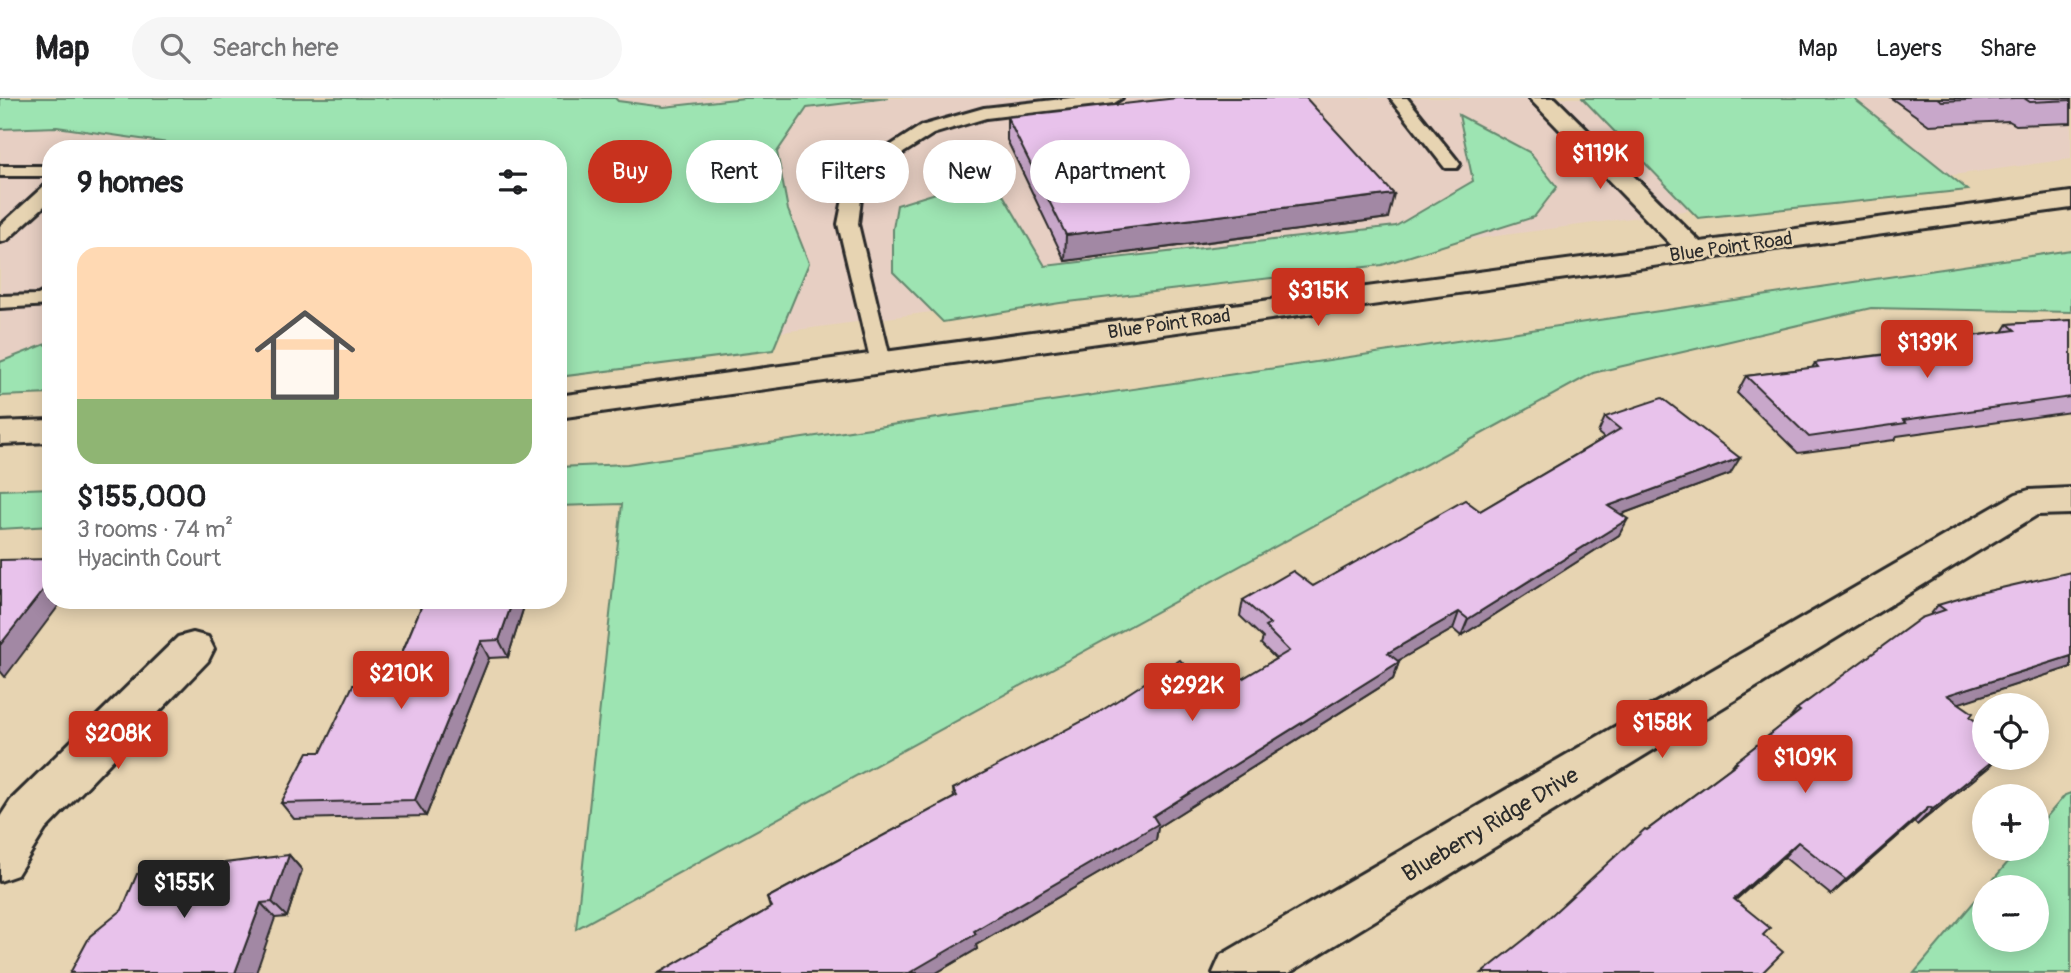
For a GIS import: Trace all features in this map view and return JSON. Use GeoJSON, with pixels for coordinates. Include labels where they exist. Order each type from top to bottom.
{"type":"FeatureCollection","features":[{"type":"Feature","properties":{"kind":"street"},"geometry":{"type":"LineString","coordinates":[[1541,98],[1693,251]]}},
{"type":"Feature","properties":{"kind":"street","name":"Blue Point Road"},"geometry":{"type":"LineString","coordinates":[[567,406],[2071,200]]}},
{"type":"Feature","properties":{"kind":"street"},"geometry":{"type":"LineString","coordinates":[[0,433],[42,431]]}},
{"type":"Feature","properties":{"kind":"street","name":"Blueberry Ridge Drive"},"geometry":{"type":"LineString","coordinates":[[1240,973],[2029,503],[2071,501]]}},
{"type":"Feature","properties":{"kind":"street"},"geometry":{"type":"LineString","coordinates":[[0,859],[27,815],[193,649]]}},
{"type":"Feature","properties":{"kind":"lane"},"geometry":{"type":"LineString","coordinates":[[880,362],[848,224],[852,199],[872,166],[927,130],[984,113],[1114,98]]}},
{"type":"Feature","properties":{"kind":"lane"},"geometry":{"type":"LineString","coordinates":[[1398,98],[1451,164]]}},
{"type":"Feature","properties":{"kind":"lane"},"geometry":{"type":"LineString","coordinates":[[0,171],[42,172]]}},
{"type":"Feature","properties":{"kind":"lane"},"geometry":{"type":"LineString","coordinates":[[0,236],[42,198]]}},
{"type":"Feature","properties":{"kind":"lane"},"geometry":{"type":"LineString","coordinates":[[0,302],[42,301]]}},
{"type":"Feature","properties":{"kind":"shaded area"},"geometry":{"type":"Polygon","coordinates":[[[0,98],[2071,98],[2071,159],[567,361],[567,140],[42,140],[42,383],[0,385],[0,98]]]}},
{"type":"Feature","properties":{"kind":"green space"},"geometry":{"type":"Polygon","coordinates":[[[0,98],[615,98],[618,101],[664,107],[744,98],[888,98],[807,108],[782,145],[782,140],[686,140],[686,203],[782,203],[782,178],[788,210],[809,263],[773,350],[567,376],[567,140],[147,140],[57,127],[0,129],[0,98]]]}},
{"type":"Feature","properties":{"kind":"green space"},"geometry":{"type":"Polygon","coordinates":[[[1582,98],[1853,98],[1968,190],[1698,218],[1582,98]]]}},
{"type":"Feature","properties":{"kind":"green space"},"geometry":{"type":"Polygon","coordinates":[[[1459,115],[1529,152],[1557,187],[1534,217],[1382,265],[1060,303],[943,322],[893,272],[893,229],[897,205],[923,197],[923,203],[1008,203],[1045,266],[1396,226],[1473,181],[1459,115]]]}},
{"type":"Feature","properties":{"kind":"green space"},"geometry":{"type":"Polygon","coordinates":[[[2071,250],[2071,312],[1871,308],[1593,373],[576,929],[622,504],[567,506],[567,467],[627,464],[2071,250]]]}},
{"type":"Feature","properties":{"kind":"green space"},"geometry":{"type":"Polygon","coordinates":[[[42,346],[42,394],[0,396],[0,362],[42,346]]]}},
{"type":"Feature","properties":{"kind":"green space"},"geometry":{"type":"Polygon","coordinates":[[[42,488],[42,527],[0,529],[0,490],[42,488]]]}},
{"type":"Feature","properties":{"kind":"green space"},"geometry":{"type":"Polygon","coordinates":[[[2071,793],[2071,973],[1914,973],[1972,904],[1972,952],[2049,952],[2049,875],[1997,875],[2009,861],[2049,861],[2049,814],[2065,795],[2071,793]]]}},
{"type":"Feature","properties":{"kind":"building"},"geometry":{"type":"Polygon","coordinates":[[[1177,98],[1306,98],[1394,194],[1066,235],[1050,203],[1190,203],[1190,140],[1030,140],[1030,163],[1007,117],[1177,98]]]}},
{"type":"Feature","properties":{"kind":"building"},"geometry":{"type":"Polygon","coordinates":[[[1937,98],[2015,98],[1942,101],[1937,98]]]}},
{"type":"Feature","properties":{"kind":"building"},"geometry":{"type":"Polygon","coordinates":[[[2024,98],[2071,98],[2071,100],[2030,102],[2024,98]]]}},
{"type":"Feature","properties":{"kind":"building"},"geometry":{"type":"Polygon","coordinates":[[[2071,320],[2071,397],[1903,420],[1906,423],[1809,437],[1746,376],[1818,367],[1815,363],[1916,351],[1908,345],[2015,330],[2008,324],[2071,320]]]}},
{"type":"Feature","properties":{"kind":"building"},"geometry":{"type":"Polygon","coordinates":[[[1662,398],[1740,458],[1608,506],[1628,519],[1468,619],[1459,612],[1388,653],[1399,662],[1153,816],[1158,824],[974,931],[976,934],[909,973],[659,973],[772,907],[767,898],[957,796],[953,789],[1098,713],[1180,660],[1213,696],[1289,651],[1265,627],[1270,624],[1243,600],[1293,571],[1313,586],[1465,500],[1480,511],[1620,429],[1605,417],[1662,398]]]}},
{"type":"Feature","properties":{"kind":"building"},"geometry":{"type":"Polygon","coordinates":[[[42,559],[42,591],[0,645],[0,560],[42,559]]]}},
{"type":"Feature","properties":{"kind":"building"},"geometry":{"type":"Polygon","coordinates":[[[2071,572],[2071,656],[1947,695],[1972,712],[1972,770],[1981,770],[1933,809],[1929,807],[1846,880],[1798,842],[1734,899],[1770,928],[1763,935],[1783,952],[1762,973],[1482,973],[1530,935],[1645,829],[1737,763],[1735,762],[1800,711],[1797,709],[1921,618],[1945,610],[1938,605],[2071,572]]]}},
{"type":"Feature","properties":{"kind":"building"},"geometry":{"type":"Polygon","coordinates":[[[420,609],[510,609],[499,640],[480,641],[415,800],[281,803],[308,752],[321,752],[353,685],[389,684],[420,609]]]}},
{"type":"Feature","properties":{"kind":"building"},"geometry":{"type":"Polygon","coordinates":[[[289,855],[272,902],[261,903],[235,973],[70,973],[90,936],[122,910],[137,874],[289,855]]]}}]}
